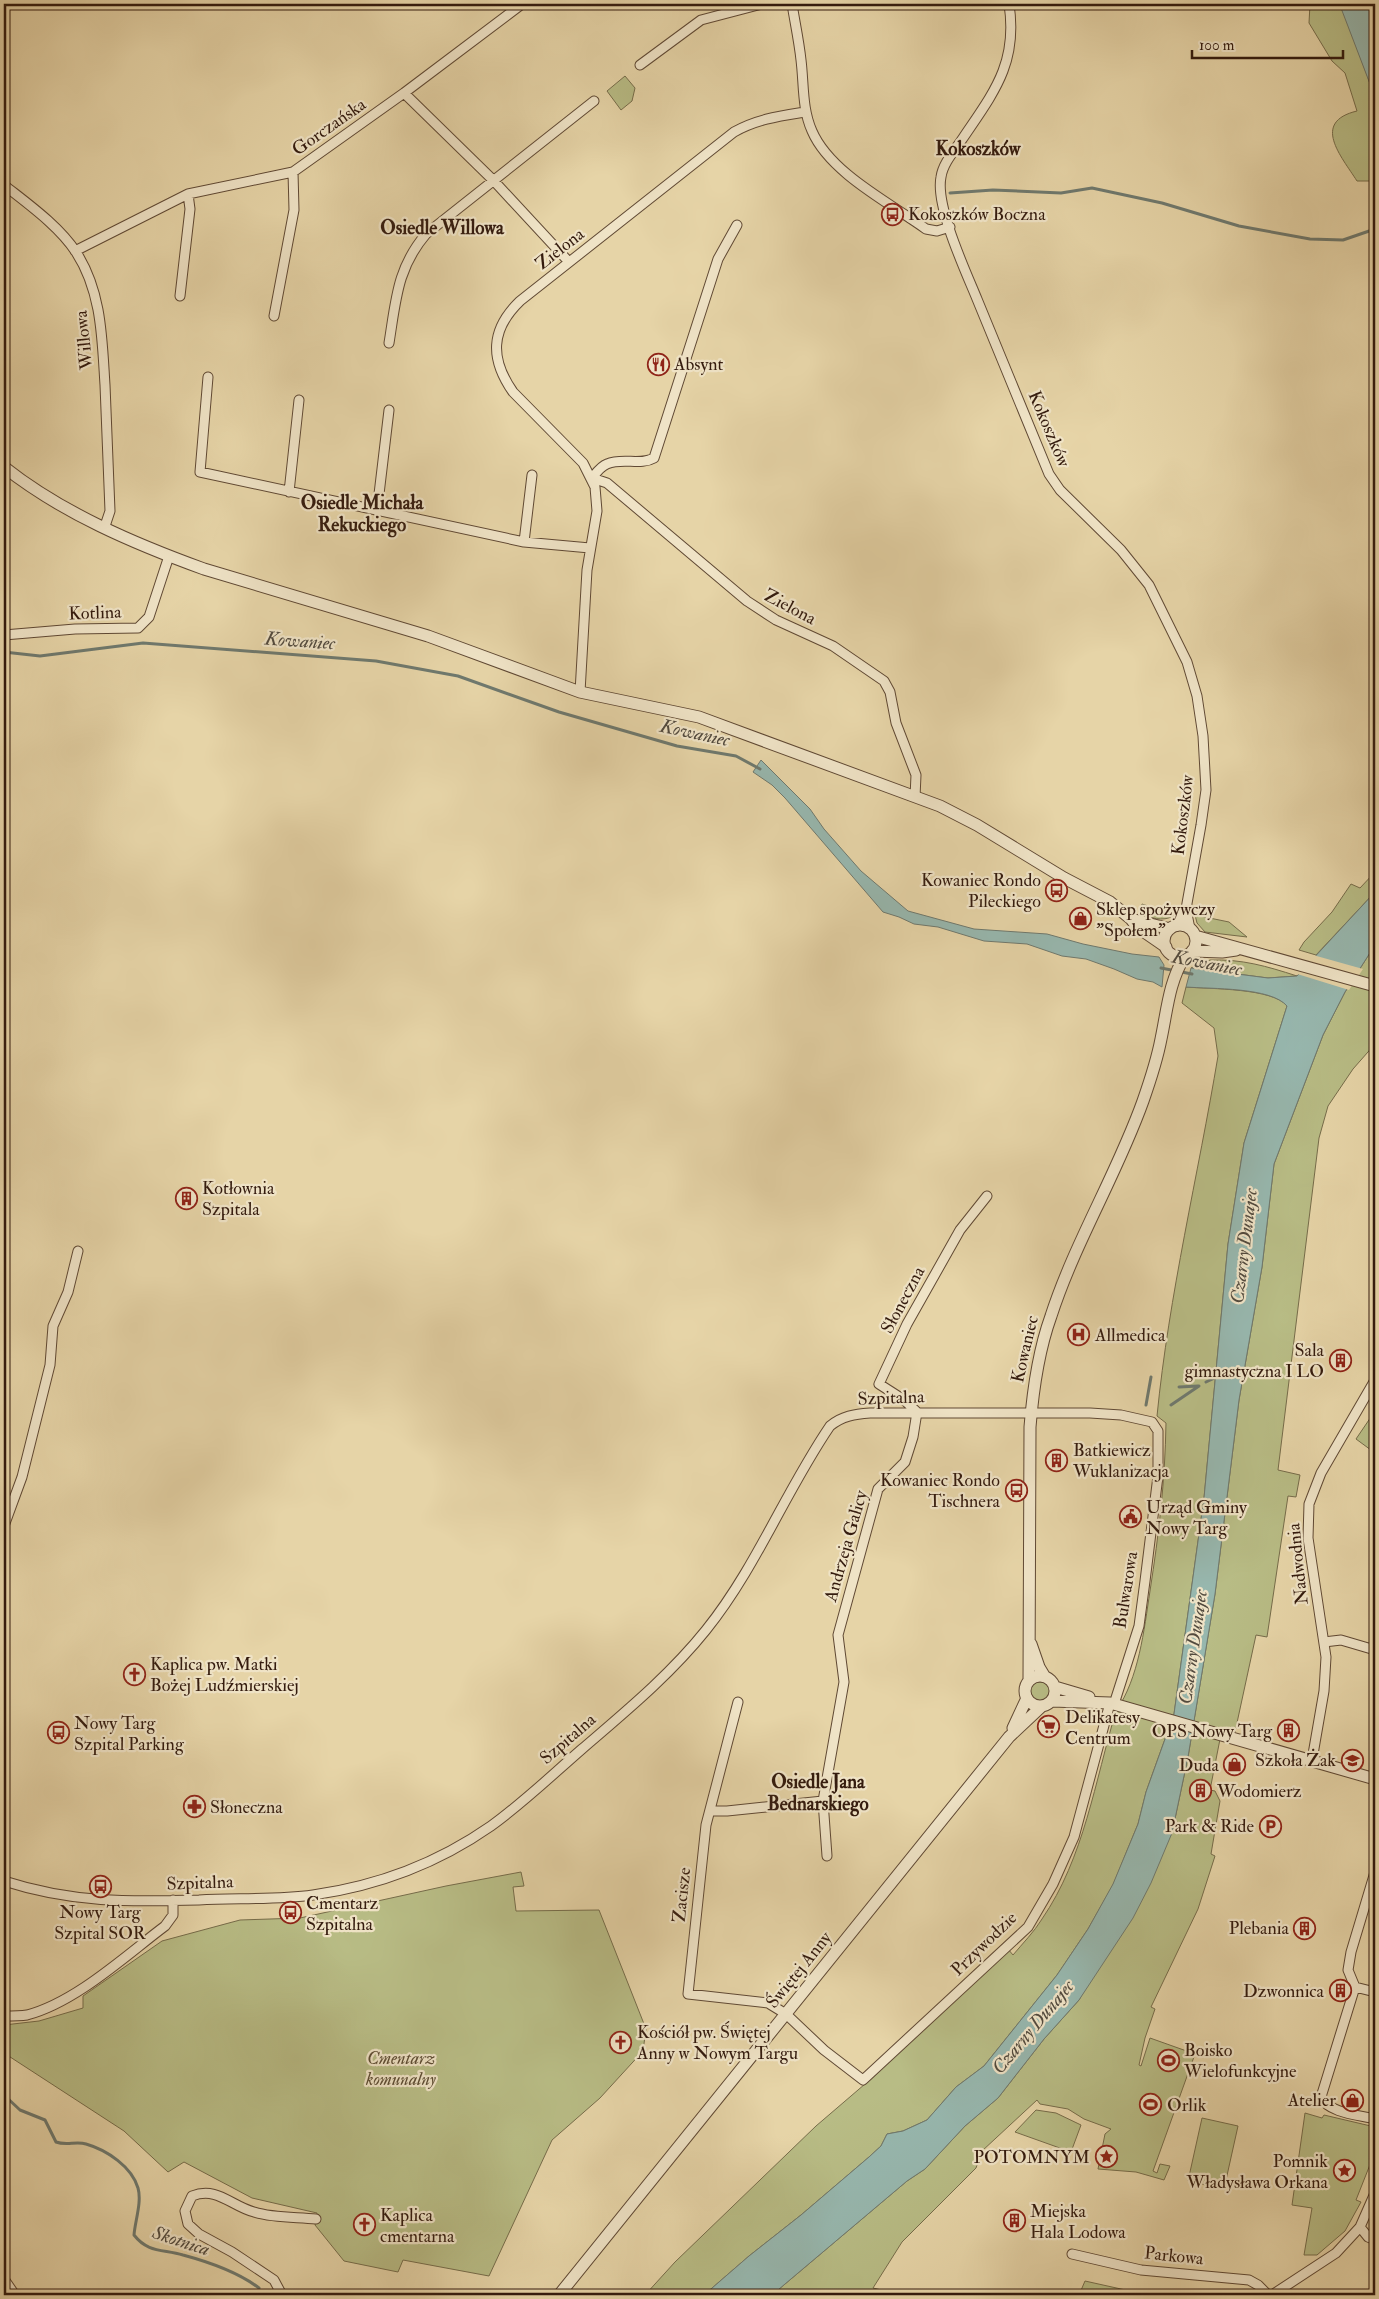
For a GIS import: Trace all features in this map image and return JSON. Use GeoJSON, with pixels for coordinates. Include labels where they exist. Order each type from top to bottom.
{"type":"FeatureCollection","features":[{"type":"Feature","properties":{"kind":"street","name":"Gorczańska"},"geometry":{"type":"LineString","coordinates":[[75,251],[188,194],[293,172],[404,93],[522,4]]}},
{"type":"Feature","properties":{"kind":"street"},"geometry":{"type":"LineString","coordinates":[[640,66],[701,20],[762,4]]}},
{"type":"Feature","properties":{"kind":"street"},"geometry":{"type":"LineString","coordinates":[[792,4],[801,60],[805,112],[818,144],[826,155],[841,168],[926,229],[937,231],[950,227]]}},
{"type":"Feature","properties":{"kind":"street","name":"Kokoszków"},"geometry":{"type":"LineString","coordinates":[[1009,4],[1011,42],[1004,73],[942,170],[940,184],[960,260],[1049,474],[1060,490],[1136,568],[1165,615],[1187,662],[1201,716],[1206,780],[1202,825],[1186,909],[1174,928]]}},
{"type":"Feature","properties":{"kind":"street"},"geometry":{"type":"LineString","coordinates":[[404,93],[494,181],[569,262]]}},
{"type":"Feature","properties":{"kind":"street"},"geometry":{"type":"LineString","coordinates":[[389,343],[399,286],[405,264],[414,248],[426,234],[594,101]]}},
{"type":"Feature","properties":{"kind":"street","name":"Zielona"},"geometry":{"type":"LineString","coordinates":[[580,692],[590,548],[597,511],[597,498],[592,478],[584,463],[513,392],[500,372],[496,352],[499,332],[514,307],[734,132],[746,125],[769,117],[805,112]]}},
{"type":"Feature","properties":{"kind":"street"},"geometry":{"type":"LineString","coordinates":[[274,316],[294,210],[293,172]]}},
{"type":"Feature","properties":{"kind":"street","name":"Willowa"},"geometry":{"type":"LineString","coordinates":[[4,185],[50,223],[75,251],[90,278],[100,319],[110,510],[105,526]]}},
{"type":"Feature","properties":{"kind":"street"},"geometry":{"type":"LineString","coordinates":[[180,296],[190,209],[188,194]]}},
{"type":"Feature","properties":{"kind":"street"},"geometry":{"type":"LineString","coordinates":[[592,478],[605,464],[622,460],[647,462],[654,458],[718,259],[737,225]]}},
{"type":"Feature","properties":{"kind":"street"},"geometry":{"type":"LineString","coordinates":[[208,377],[200,472],[524,542],[590,548]]}},
{"type":"Feature","properties":{"kind":"street"},"geometry":{"type":"LineString","coordinates":[[289,492],[299,400]]}},
{"type":"Feature","properties":{"kind":"street"},"geometry":{"type":"LineString","coordinates":[[377,511],[389,410]]}},
{"type":"Feature","properties":{"kind":"street"},"geometry":{"type":"LineString","coordinates":[[4,467],[39,492],[169,556],[233,579],[428,636],[580,692],[699,717],[915,797],[977,824],[1064,878],[1110,902],[1131,919],[1137,927],[1176,956],[1237,949]]}},
{"type":"Feature","properties":{"kind":"street"},"geometry":{"type":"LineString","coordinates":[[524,542],[532,475]]}},
{"type":"Feature","properties":{"kind":"street","name":"Zielona"},"geometry":{"type":"LineString","coordinates":[[592,478],[608,483],[747,601],[776,620],[832,646],[884,681],[890,692],[896,723],[916,775],[915,797]]}},
{"type":"Feature","properties":{"kind":"street","name":"Kotlina"},"geometry":{"type":"LineString","coordinates":[[4,635],[76,629],[138,628],[149,617],[169,556]]}},
{"type":"Feature","properties":{"kind":"street","name":"Kokoszków"},"geometry":{"type":"LineString","coordinates":[[1186,909],[1193,933]]}},
{"type":"Feature","properties":{"kind":"street"},"geometry":{"type":"LineString","coordinates":[[1131,919],[1174,928],[1184,926],[1193,933],[1237,949],[1281,958],[1375,986]]}},
{"type":"Feature","properties":{"kind":"street"},"geometry":{"type":"LineString","coordinates":[[1167,949],[1165,939],[1174,928]]}},
{"type":"Feature","properties":{"kind":"street"},"geometry":{"type":"LineString","coordinates":[[1188,954],[1195,944],[1193,933]]}},
{"type":"Feature","properties":{"kind":"street","name":"Kowaniec"},"geometry":{"type":"LineString","coordinates":[[1167,949],[1173,980]]}},
{"type":"Feature","properties":{"kind":"street","name":"Kowaniec"},"geometry":{"type":"LineString","coordinates":[[1029,1681],[1031,1414],[1039,1359],[1051,1316],[1064,1281],[1138,1116],[1156,1058],[1173,980],[1188,954]]}},
{"type":"Feature","properties":{"kind":"street","name":"Słoneczna"},"geometry":{"type":"LineString","coordinates":[[917,1412],[904,1400],[879,1384],[906,1324],[960,1230],[987,1196]]}},
{"type":"Feature","properties":{"kind":"street"},"geometry":{"type":"LineString","coordinates":[[4,1526],[22,1477],[50,1365],[53,1326],[68,1292],[78,1251]]}},
{"type":"Feature","properties":{"kind":"street","name":"Nadwodnia"},"geometry":{"type":"LineString","coordinates":[[1312,1760],[1324,1691],[1324,1642],[1308,1538],[1310,1504],[1321,1473],[1375,1380]]}},
{"type":"Feature","properties":{"kind":"street","name":"Szpitalna"},"geometry":{"type":"LineString","coordinates":[[4,1881],[57,1895],[96,1900],[310,1896],[348,1889],[414,1868],[468,1841],[518,1804],[655,1685],[681,1660],[730,1597],[830,1426],[846,1416],[854,1414],[917,1412],[1031,1414]]}},
{"type":"Feature","properties":{"kind":"street","name":"Andrzeja Galicy"},"geometry":{"type":"LineString","coordinates":[[826,1856],[823,1801],[844,1682],[844,1669],[838,1636],[878,1489],[905,1462],[913,1437],[917,1412]]}},
{"type":"Feature","properties":{"kind":"street","name":"Bulwarowa"},"geometry":{"type":"LineString","coordinates":[[1031,1414],[1121,1415],[1152,1422],[1158,1431],[1156,1497],[1139,1626],[1111,1703]]}},
{"type":"Feature","properties":{"kind":"street","name":"Kowaniec"},"geometry":{"type":"LineString","coordinates":[[1028,1630],[1036,1659],[1045,1677]]}},
{"type":"Feature","properties":{"kind":"street"},"geometry":{"type":"LineString","coordinates":[[1324,1642],[1341,1640],[1375,1650]]}},
{"type":"Feature","properties":{"kind":"street"},"geometry":{"type":"LineString","coordinates":[[1047,1704],[1055,1694],[1055,1687],[1051,1680],[1036,1676],[1029,1681],[1025,1691],[1027,1698],[1033,1705],[1111,1703]]}},
{"type":"Feature","properties":{"kind":"street"},"geometry":{"type":"LineString","coordinates":[[1055,1687],[1375,1779]]}},
{"type":"Feature","properties":{"kind":"street","name":"Świętej Anny"},"geometry":{"type":"LineString","coordinates":[[1009,1737],[1027,1698]]}},
{"type":"Feature","properties":{"kind":"street","name":"Zacisze"},"geometry":{"type":"LineString","coordinates":[[738,1702],[706,1825],[688,1994],[768,2003],[786,2014]]}},
{"type":"Feature","properties":{"kind":"street","name":"Przywodzie"},"geometry":{"type":"LineString","coordinates":[[786,2014],[824,2050],[863,2080],[1028,1927],[1053,1884],[1074,1836],[1111,1703]]}},
{"type":"Feature","properties":{"kind":"street","name":"Świętej Anny"},"geometry":{"type":"LineString","coordinates":[[559,2295],[1009,1737],[1047,1704]]}},
{"type":"Feature","properties":{"kind":"street"},"geometry":{"type":"LineString","coordinates":[[710,1811],[823,1801]]}},
{"type":"Feature","properties":{"kind":"street"},"geometry":{"type":"LineString","coordinates":[[1375,1872],[1351,1952],[1348,1970],[1356,1987],[1321,2097],[1324,2104],[1333,2108],[1375,2119]]}},
{"type":"Feature","properties":{"kind":"street"},"geometry":{"type":"LineString","coordinates":[[4,2016],[24,2015],[74,1995],[165,1926],[173,1916],[173,1900]]}},
{"type":"Feature","properties":{"kind":"street"},"geometry":{"type":"LineString","coordinates":[[1356,1987],[1371,1990]]}},
{"type":"Feature","properties":{"kind":"street"},"geometry":{"type":"LineString","coordinates":[[282,2295],[274,2280],[232,2252],[198,2234],[188,2224],[185,2211],[192,2196],[200,2192],[218,2194],[253,2212],[316,2219]]}},
{"type":"Feature","properties":{"kind":"street"},"geometry":{"type":"LineString","coordinates":[[1270,2295],[1336,2253],[1360,2227],[1375,2193]]}},
{"type":"Feature","properties":{"kind":"street"},"geometry":{"type":"LineString","coordinates":[[1360,2227],[1368,2237],[1375,2240]]}},
{"type":"Feature","properties":{"kind":"street","name":"Parkowa"},"geometry":{"type":"LineString","coordinates":[[1072,2254],[1141,2270],[1248,2280],[1258,2285],[1270,2295]]}},
{"type":"Feature","properties":{"kind":"street"},"geometry":{"type":"LineString","coordinates":[[4,2279],[15,2295]]}},
{"type":"Feature","properties":{"kind":"green space"},"geometry":{"type":"Polygon","coordinates":[[[1310,4],[1341,4],[1375,97],[1375,181],[1357,181],[1338,151],[1334,141],[1333,131],[1335,123],[1343,116],[1357,111],[1345,73],[1332,61],[1309,23],[1310,4]]]}},
{"type":"Feature","properties":{"kind":"green space"},"geometry":{"type":"Polygon","coordinates":[[[625,76],[635,88],[632,101],[621,110],[607,91],[625,76]]]}},
{"type":"Feature","properties":{"kind":"green space"},"geometry":{"type":"Polygon","coordinates":[[[1375,872],[1375,892],[1316,955],[1299,950],[1332,912],[1351,884],[1360,888],[1375,872]]]}},
{"type":"Feature","properties":{"kind":"green space"},"geometry":{"type":"Polygon","coordinates":[[[1142,904],[1173,916],[1156,919],[1140,913],[1142,904]]]}},
{"type":"Feature","properties":{"kind":"green space"},"geometry":{"type":"Polygon","coordinates":[[[1195,915],[1229,922],[1247,937],[1205,932],[1197,923],[1195,915]]]}},
{"type":"Feature","properties":{"kind":"green space"},"geometry":{"type":"Polygon","coordinates":[[[1375,945],[1375,1044],[1353,1069],[1328,1106],[1319,1138],[1278,1470],[1300,1475],[1296,1497],[1288,1496],[1267,1637],[1256,1635],[1235,1732],[1222,1729],[1210,1790],[1215,1791],[1220,1801],[1211,1854],[1215,1856],[1198,1909],[1151,2007],[1155,2009],[1145,2038],[1139,2065],[1141,2066],[1150,2038],[1195,2054],[1153,2171],[1157,2173],[1160,2164],[1170,2166],[1164,2180],[1136,2172],[1098,2169],[1105,2134],[1111,2129],[1084,2119],[1068,2109],[1040,2104],[1037,2100],[982,2151],[976,2168],[902,2242],[873,2288],[903,2295],[772,2295],[907,2181],[925,2169],[965,2126],[998,2098],[1044,2039],[1079,2000],[1172,1833],[1188,1757],[1215,1594],[1239,1400],[1262,1267],[1274,1164],[1323,1035],[1345,992],[1375,945]]]}},
{"type":"Feature","properties":{"kind":"green space"},"geometry":{"type":"Polygon","coordinates":[[[1210,960],[1254,964],[1297,976],[1268,978],[1191,968],[1210,960]]]}},
{"type":"Feature","properties":{"kind":"green space"},"geometry":{"type":"Polygon","coordinates":[[[1186,987],[1240,990],[1269,996],[1280,1000],[1287,1006],[1244,1143],[1228,1244],[1204,1498],[1174,1714],[1146,1792],[1138,1824],[1113,1885],[1088,1929],[1057,1975],[984,2066],[956,2087],[927,2120],[903,2131],[887,2134],[881,2146],[869,2157],[704,2295],[645,2295],[675,2262],[816,2126],[872,2078],[1008,1949],[1013,1955],[1039,1924],[1068,1871],[1087,1818],[1116,1711],[1124,1698],[1135,1669],[1143,1637],[1156,1549],[1163,1487],[1166,1423],[1157,1416],[1162,1370],[1176,1280],[1218,1056],[1214,1028],[1182,1003],[1186,987]]]}},
{"type":"Feature","properties":{"kind":"green space"},"geometry":{"type":"Polygon","coordinates":[[[1375,1411],[1375,1453],[1356,1439],[1375,1411]]]}},
{"type":"Feature","properties":{"kind":"green space"},"geometry":{"type":"Polygon","coordinates":[[[1040,1682],[1047,1685],[1050,1692],[1047,1699],[1040,1702],[1033,1699],[1030,1692],[1033,1685],[1040,1682]]]}},
{"type":"Feature","properties":{"kind":"green space","name":"Cmentarz komunalny"},"geometry":{"type":"Polygon","coordinates":[[[521,1872],[524,1886],[513,1887],[516,1911],[599,1910],[646,2029],[643,2051],[600,2098],[552,2140],[489,2276],[403,2260],[398,2272],[344,2261],[315,2225],[317,2213],[252,2198],[184,2162],[168,2172],[124,2131],[4,2053],[4,2025],[39,2021],[83,2008],[83,1996],[162,1941],[240,1920],[300,1918],[446,1886],[521,1872]]]}},
{"type":"Feature","properties":{"kind":"green space"},"geometry":{"type":"Polygon","coordinates":[[[1036,2110],[1056,2113],[1081,2125],[1071,2152],[1015,2132],[1036,2110]]]}},
{"type":"Feature","properties":{"kind":"green space"},"geometry":{"type":"Polygon","coordinates":[[[1305,2113],[1322,2118],[1324,2115],[1375,2127],[1375,2152],[1356,2200],[1361,2202],[1345,2231],[1317,2255],[1304,2255],[1312,2208],[1292,2205],[1305,2113]]]}},
{"type":"Feature","properties":{"kind":"green space"},"geometry":{"type":"Polygon","coordinates":[[[1202,2118],[1238,2126],[1224,2189],[1188,2181],[1202,2118]]]}},
{"type":"Feature","properties":{"kind":"green space"},"geometry":{"type":"Polygon","coordinates":[[[1085,2281],[1148,2295],[1079,2295],[1085,2281]]]}},
{"type":"Feature","properties":{"kind":"water"},"geometry":{"type":"Polygon","coordinates":[[[1341,4],[1375,4],[1375,97],[1341,8],[1341,4]]]}},
{"type":"Feature","properties":{"kind":"water"},"geometry":{"type":"Polygon","coordinates":[[[761,760],[810,809],[824,829],[861,871],[908,911],[974,929],[1047,934],[1083,944],[1132,954],[1159,957],[1164,965],[1162,987],[1153,982],[1137,979],[1086,959],[1062,956],[1027,944],[984,941],[938,927],[914,924],[883,912],[785,798],[772,785],[753,772],[761,760]]]}},
{"type":"Feature","properties":{"kind":"water","name":"Czarny Dunajec"},"geometry":{"type":"Polygon","coordinates":[[[1375,892],[1375,945],[1345,992],[1323,1035],[1274,1164],[1262,1267],[1239,1400],[1215,1594],[1188,1757],[1172,1833],[1151,1883],[1133,1918],[1079,2000],[1044,2039],[998,2098],[965,2126],[925,2169],[907,2181],[772,2295],[704,2295],[869,2157],[881,2146],[887,2134],[903,2131],[927,2120],[956,2087],[984,2066],[1057,1975],[1088,1929],[1113,1884],[1138,1824],[1146,1792],[1174,1714],[1204,1498],[1228,1244],[1244,1143],[1287,1006],[1268,995],[1255,992],[1186,987],[1191,968],[1268,978],[1297,976],[1375,892]]]}},
{"type":"Feature","properties":{"kind":"pier"},"geometry":{"type":"Polygon","coordinates":[[[1313,955],[1363,969],[1349,990],[1294,973],[1313,955]]]}},
{"type":"Feature","properties":{"kind":"waterway"},"geometry":{"type":"LineString","coordinates":[[950,193],[993,190],[1061,193],[1092,188],[1162,203],[1239,226],[1310,239],[1343,240],[1375,229]]}},
{"type":"Feature","properties":{"kind":"waterway","name":"Kowaniec"},"geometry":{"type":"LineString","coordinates":[[4,652],[40,656],[143,643],[376,661],[458,676],[559,712],[677,746],[736,756],[760,769]]}},
{"type":"Feature","properties":{"kind":"waterway","name":"Kowaniec"},"geometry":{"type":"LineString","coordinates":[[1161,968],[1192,974]]}},
{"type":"Feature","properties":{"kind":"waterway"},"geometry":{"type":"LineString","coordinates":[[1206,1382],[1219,1376]]}},
{"type":"Feature","properties":{"kind":"waterway"},"geometry":{"type":"LineString","coordinates":[[1146,1405],[1151,1377]]}},
{"type":"Feature","properties":{"kind":"waterway"},"geometry":{"type":"LineString","coordinates":[[1179,1387],[1198,1386]]}},
{"type":"Feature","properties":{"kind":"waterway"},"geometry":{"type":"LineString","coordinates":[[1171,1405],[1199,1386]]}},
{"type":"Feature","properties":{"kind":"waterway","name":"Skotnica"},"geometry":{"type":"LineString","coordinates":[[4,2095],[20,2110],[45,2120],[56,2142],[64,2144],[82,2143],[94,2147],[118,2160],[124,2166],[135,2180],[138,2188],[139,2205],[134,2235],[139,2241],[156,2250],[176,2253],[223,2268],[259,2288]]}},
{"type":"Feature","properties":{"kind":"place","name":"Kokoszków Boczna"},"geometry":{"type":"Point","coordinates":[892,214]}},
{"type":"Feature","properties":{"kind":"place","name":"Absynt"},"geometry":{"type":"Point","coordinates":[658,364]}},
{"type":"Feature","properties":{"kind":"place","name":"Kowaniec Rondo Pileckiego"},"geometry":{"type":"Point","coordinates":[1057,890]}},
{"type":"Feature","properties":{"kind":"place","name":"Sklep spożywczy \"Społem\""},"geometry":{"type":"Point","coordinates":[1080,919]}},
{"type":"Feature","properties":{"kind":"place","name":"Kotłownia Szpitala"},"geometry":{"type":"Point","coordinates":[186,1198]}},
{"type":"Feature","properties":{"kind":"place","name":"Allmedica"},"geometry":{"type":"Point","coordinates":[1079,1335]}},
{"type":"Feature","properties":{"kind":"place","name":"Sala gimnastyczna I LO"},"geometry":{"type":"Point","coordinates":[1340,1360]}},
{"type":"Feature","properties":{"kind":"place","name":"Batkiewicz Wuklanizacja"},"geometry":{"type":"Point","coordinates":[1057,1460]}},
{"type":"Feature","properties":{"kind":"place","name":"Kowaniec Rondo Tischnera"},"geometry":{"type":"Point","coordinates":[1016,1490]}},
{"type":"Feature","properties":{"kind":"place","name":"Urząd Gminy Nowy Targ"},"geometry":{"type":"Point","coordinates":[1130,1517]}},
{"type":"Feature","properties":{"kind":"place","name":"Kaplica pw. Matki Bożej Ludźmierskiej"},"geometry":{"type":"Point","coordinates":[134,1674]}},
{"type":"Feature","properties":{"kind":"place","name":"Delikatesy Centrum"},"geometry":{"type":"Point","coordinates":[1049,1727]}},
{"type":"Feature","properties":{"kind":"place","name":"OPS Nowy Targ"},"geometry":{"type":"Point","coordinates":[1288,1731]}},
{"type":"Feature","properties":{"kind":"place","name":"Nowy Targ Szpital Parking"},"geometry":{"type":"Point","coordinates":[58,1733]}},
{"type":"Feature","properties":{"kind":"place","name":"Szkoła Żak"},"geometry":{"type":"Point","coordinates":[1352,1760]}},
{"type":"Feature","properties":{"kind":"place","name":"Duda"},"geometry":{"type":"Point","coordinates":[1235,1765]}},
{"type":"Feature","properties":{"kind":"place","name":"Wodomierz"},"geometry":{"type":"Point","coordinates":[1201,1791]}},
{"type":"Feature","properties":{"kind":"place","name":"Słoneczna"},"geometry":{"type":"Point","coordinates":[194,1807]}},
{"type":"Feature","properties":{"kind":"place","name":"Park & Ride"},"geometry":{"type":"Point","coordinates":[1270,1826]}},
{"type":"Feature","properties":{"kind":"place","name":"Nowy Targ Szpital SOR"},"geometry":{"type":"Point","coordinates":[100,1887]}},
{"type":"Feature","properties":{"kind":"place","name":"Cmentarz Szpitalna"},"geometry":{"type":"Point","coordinates":[290,1913]}},
{"type":"Feature","properties":{"kind":"place","name":"Plebania"},"geometry":{"type":"Point","coordinates":[1305,1928]}},
{"type":"Feature","properties":{"kind":"place","name":"Dzwonnica"},"geometry":{"type":"Point","coordinates":[1340,1991]}},
{"type":"Feature","properties":{"kind":"place","name":"Kościół pw. Świętej Anny w Nowym Targu"},"geometry":{"type":"Point","coordinates":[621,2042]}},
{"type":"Feature","properties":{"kind":"place","name":"Boisko Wielofunkcyjne"},"geometry":{"type":"Point","coordinates":[1168,2060]}},
{"type":"Feature","properties":{"kind":"place","name":"Atelier"},"geometry":{"type":"Point","coordinates":[1352,2100]}},
{"type":"Feature","properties":{"kind":"place","name":"Orlik"},"geometry":{"type":"Point","coordinates":[1151,2105]}},
{"type":"Feature","properties":{"kind":"place","name":"POTOMNYM"},"geometry":{"type":"Point","coordinates":[1106,2157]}},
{"type":"Feature","properties":{"kind":"place","name":"Pomnik Władysława Orkana"},"geometry":{"type":"Point","coordinates":[1344,2171]}},
{"type":"Feature","properties":{"kind":"place","name":"Miejska Hala Lodowa"},"geometry":{"type":"Point","coordinates":[1014,2221]}},
{"type":"Feature","properties":{"kind":"place","name":"Kaplica cmentarna"},"geometry":{"type":"Point","coordinates":[364,2225]}},
{"type":"Feature","properties":{"kind":"district","name":"Kokoszków"},"geometry":{"type":"Point","coordinates":[978,149]}},
{"type":"Feature","properties":{"kind":"district","name":"Osiedle Willowa"},"geometry":{"type":"Point","coordinates":[442,228]}},
{"type":"Feature","properties":{"kind":"district","name":"Osiedle Michała Rekuckiego"},"geometry":{"type":"Point","coordinates":[362,514]}},
{"type":"Feature","properties":{"kind":"district","name":"Osiedle Jana Bednarskiego"},"geometry":{"type":"Point","coordinates":[818,1793]}}]}
